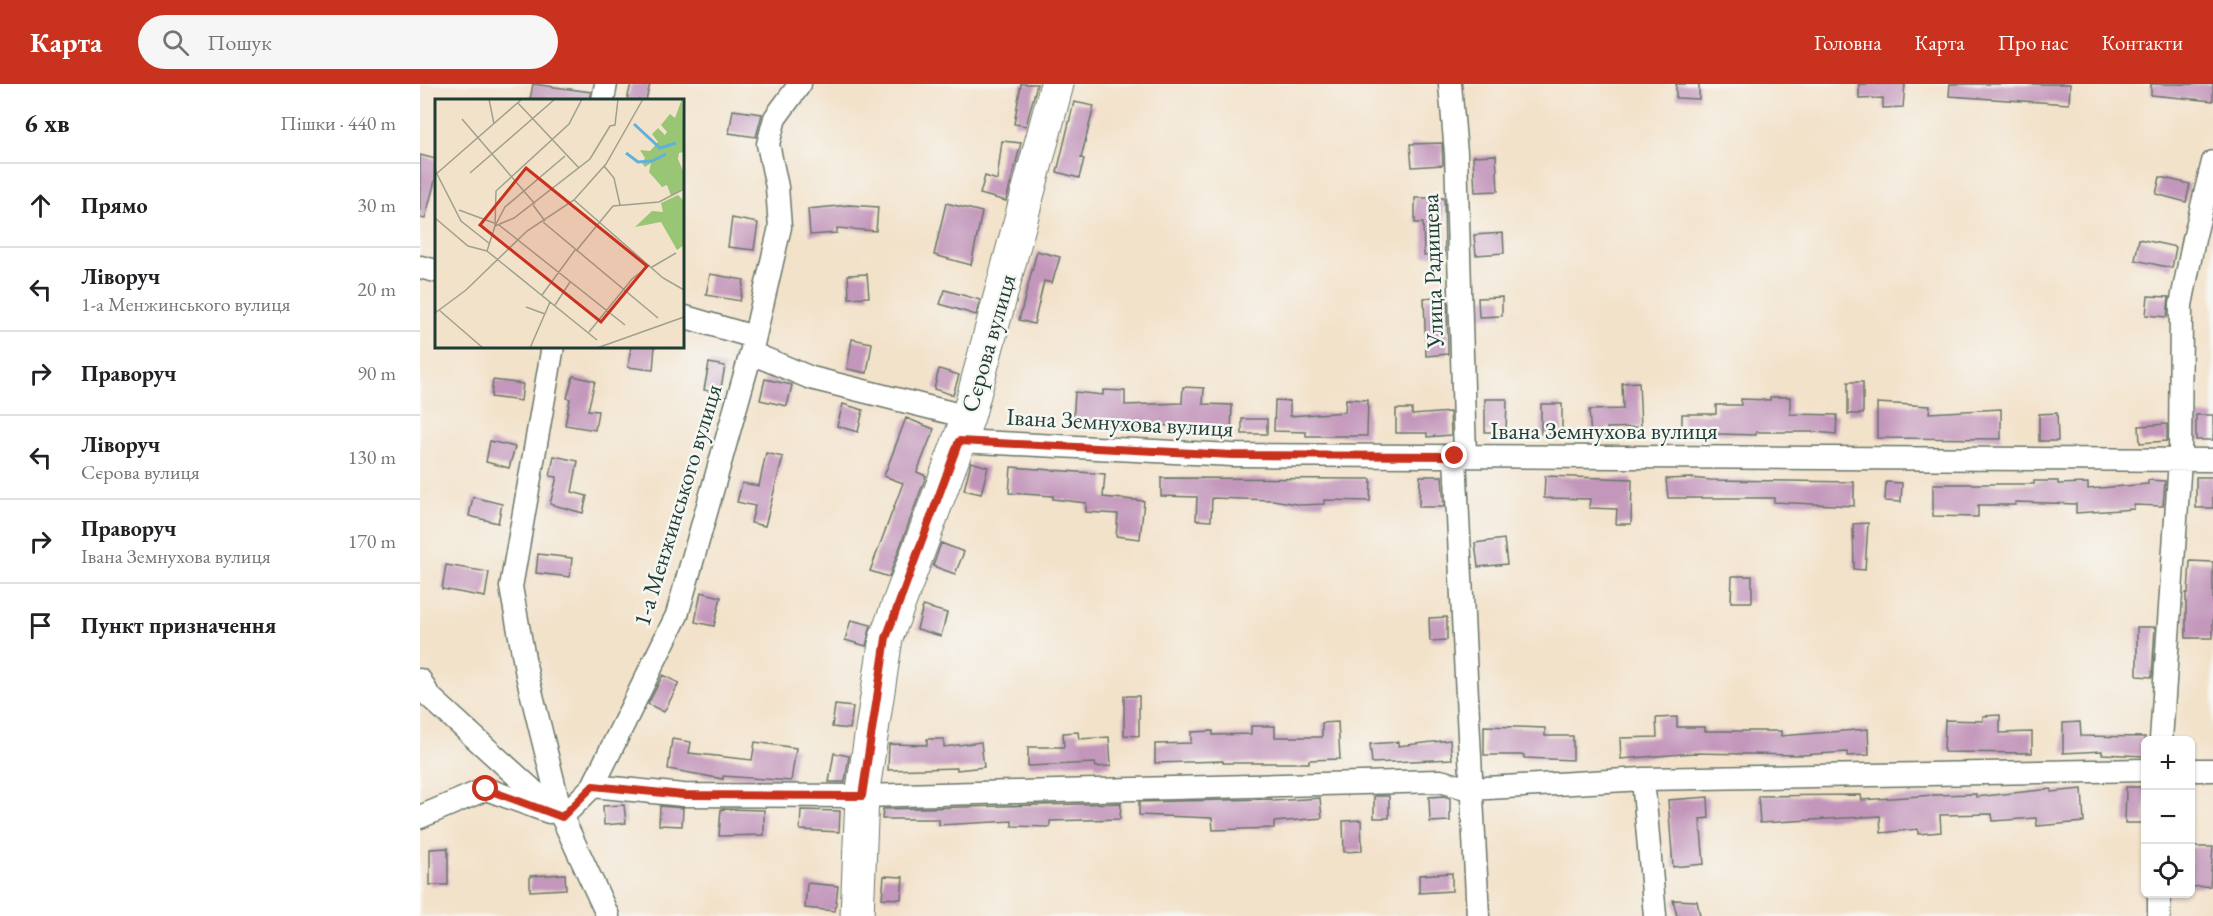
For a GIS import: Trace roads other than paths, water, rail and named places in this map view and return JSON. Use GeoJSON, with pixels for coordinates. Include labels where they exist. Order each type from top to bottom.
{"type":"FeatureCollection","features":[{"type":"Feature","properties":{"kind":"street"},"geometry":{"type":"LineString","coordinates":[[603,99],[606,84]]}},
{"type":"Feature","properties":{"kind":"street","name":"1-а Менжинського вулиця"},"geometry":{"type":"LineString","coordinates":[[562,817],[593,786],[677,615],[752,345],[780,227],[777,187],[768,144],[775,118],[800,84]]}},
{"type":"Feature","properties":{"kind":"street","name":"Сєрова вулиця"},"geometry":{"type":"LineString","coordinates":[[857,916],[862,796],[886,638],[964,429],[1057,84]]}},
{"type":"Feature","properties":{"kind":"street","name":"Улица Радищева"},"geometry":{"type":"LineString","coordinates":[[1450,84],[1456,153],[1460,456],[1470,789],[1478,916]]}},
{"type":"Feature","properties":{"kind":"street"},"geometry":{"type":"LineString","coordinates":[[2161,736],[2180,460],[2181,305],[2213,162]]}},
{"type":"Feature","properties":{"kind":"street"},"geometry":{"type":"LineString","coordinates":[[420,267],[435,271]]}},
{"type":"Feature","properties":{"kind":"street","name":"Івана Земнухова вулиця"},"geometry":{"type":"LineString","coordinates":[[684,317],[752,345],[811,378],[964,429],[1232,455],[2213,460]]}},
{"type":"Feature","properties":{"kind":"street"},"geometry":{"type":"LineString","coordinates":[[553,348],[511,587],[527,675],[562,817],[608,916]]}},
{"type":"Feature","properties":{"kind":"street"},"geometry":{"type":"LineString","coordinates":[[420,680],[429,696],[562,817]]}},
{"type":"Feature","properties":{"kind":"street"},"geometry":{"type":"LineString","coordinates":[[593,786],[683,795],[862,796],[1440,781],[1470,789],[1643,779],[2141,770]]}},
{"type":"Feature","properties":{"kind":"street"},"geometry":{"type":"LineString","coordinates":[[2195,770],[2213,770]]}},
{"type":"Feature","properties":{"kind":"street"},"geometry":{"type":"LineString","coordinates":[[1643,779],[1655,916]]}},
{"type":"Feature","properties":{"kind":"street"},"geometry":{"type":"LineString","coordinates":[[420,818],[486,789],[562,817]]}},
{"type":"Feature","properties":{"kind":"street"},"geometry":{"type":"LineString","coordinates":[[2159,898],[2159,916]]}}]}
